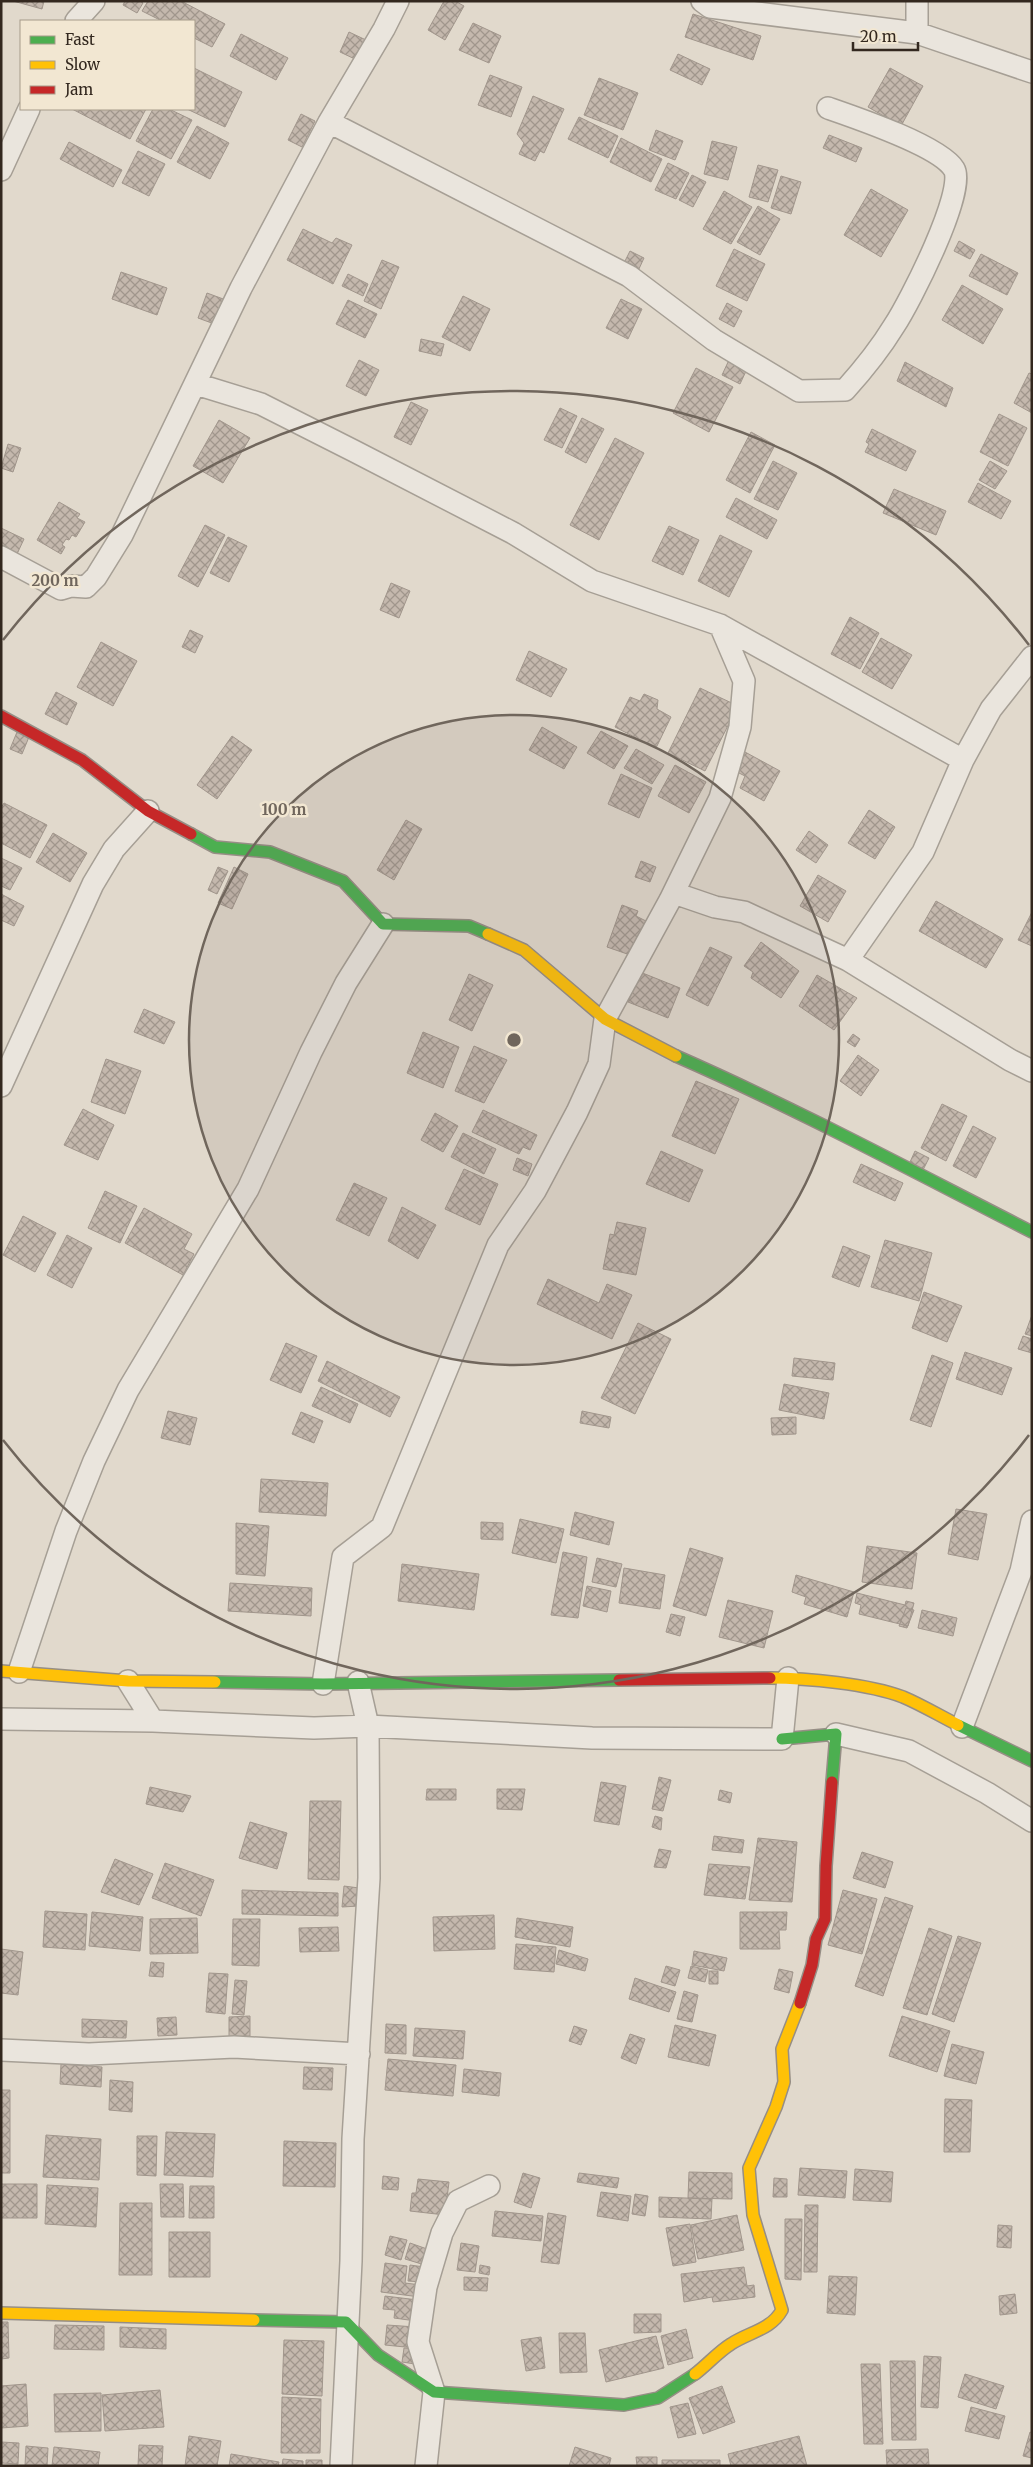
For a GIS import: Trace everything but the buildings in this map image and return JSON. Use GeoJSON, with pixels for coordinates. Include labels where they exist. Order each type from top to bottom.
{"type":"FeatureCollection","features":[{"type":"Feature","properties":{"kind":"street"},"geometry":{"type":"LineString","coordinates":[[77,20],[94,1]]}},
{"type":"Feature","properties":{"kind":"street"},"geometry":{"type":"LineString","coordinates":[[1,558],[61,589],[71,586],[86,588],[96,577],[122,536],[241,288],[328,122],[384,29],[398,1]]}},
{"type":"Feature","properties":{"kind":"street"},"geometry":{"type":"LineString","coordinates":[[702,1],[710,6],[917,33],[1032,72]]}},
{"type":"Feature","properties":{"kind":"street"},"geometry":{"type":"LineString","coordinates":[[917,1],[917,33]]}},
{"type":"Feature","properties":{"kind":"street"},"geometry":{"type":"LineString","coordinates":[[328,122],[629,276],[714,340],[800,391],[845,390],[895,326],[929,259],[952,203],[956,186],[955,170],[947,160],[876,124],[828,108]]}},
{"type":"Feature","properties":{"kind":"street"},"geometry":{"type":"LineString","coordinates":[[1,170],[29,110]]}},
{"type":"Feature","properties":{"kind":"street"},"geometry":{"type":"LineString","coordinates":[[196,384],[261,404],[513,533],[592,581],[720,625],[964,760]]}},
{"type":"Feature","properties":{"kind":"street"},"geometry":{"type":"LineString","coordinates":[[323,1684],[343,1557],[382,1526],[498,1245],[535,1191],[577,1112],[599,1064],[606,1019],[674,893],[720,798],[740,727],[744,681],[720,625]]}},
{"type":"Feature","properties":{"kind":"street"},"geometry":{"type":"LineString","coordinates":[[848,960],[923,852],[964,760],[991,709],[1032,657]]}},
{"type":"Feature","properties":{"kind":"street"},"geometry":{"type":"LineString","coordinates":[[1,716],[82,760],[148,811],[215,847],[270,852],[343,881],[383,924],[469,926],[524,950],[606,1019],[675,1056],[739,1084],[841,1134],[1032,1232]]}},
{"type":"Feature","properties":{"kind":"street"},"geometry":{"type":"LineString","coordinates":[[1,1086],[93,884],[114,849],[148,811]]}},
{"type":"Feature","properties":{"kind":"street"},"geometry":{"type":"LineString","coordinates":[[674,893],[715,907],[744,912],[848,960],[1010,1060],[1032,1071]]}},
{"type":"Feature","properties":{"kind":"street"},"geometry":{"type":"LineString","coordinates":[[383,924],[346,983],[311,1052],[248,1189],[128,1390],[94,1461],[10,1672],[128,1681],[323,1684],[358,1682],[788,1678],[869,1688],[902,1697],[1032,1761]]}},
{"type":"Feature","properties":{"kind":"street"},"geometry":{"type":"LineString","coordinates":[[962,1727],[1021,1571],[1032,1521]]}},
{"type":"Feature","properties":{"kind":"street"},"geometry":{"type":"LineString","coordinates":[[782,1739],[788,1678]]}},
{"type":"Feature","properties":{"kind":"street"},"geometry":{"type":"LineString","coordinates":[[128,1681],[153,1721]]}},
{"type":"Feature","properties":{"kind":"street"},"geometry":{"type":"LineString","coordinates":[[340,2466],[346,2322],[351,2261],[353,2139],[368,1878],[368,1726],[358,1682]]}},
{"type":"Feature","properties":{"kind":"street"},"geometry":{"type":"LineString","coordinates":[[1,1719],[153,1721],[314,1728],[368,1726],[592,1738],[782,1739],[836,1734],[908,1751],[987,1793],[1032,1821]]}},
{"type":"Feature","properties":{"kind":"street"},"geometry":{"type":"LineString","coordinates":[[1,2313],[346,2322],[378,2355],[434,2392],[624,2405],[658,2398],[693,2376],[731,2344],[765,2328],[777,2319],[782,2310],[776,2296],[753,2215],[750,2168],[776,2107],[784,2082],[782,2049],[803,1995],[812,1965],[816,1939],[825,1919],[826,1866],[836,1734]]}},
{"type":"Feature","properties":{"kind":"street"},"geometry":{"type":"LineString","coordinates":[[1,2050],[89,2054],[234,2048],[359,2054]]}},
{"type":"Feature","properties":{"kind":"street"},"geometry":{"type":"LineString","coordinates":[[426,2466],[434,2392],[418,2342],[426,2287],[442,2232],[458,2201],[489,2186]]}},
{"type":"Feature","properties":{"kind":"traffic: fast"},"geometry":{"type":"LineString","coordinates":[[191,834],[215,847],[270,852],[343,881],[383,924],[469,926],[488,934]]}},
{"type":"Feature","properties":{"kind":"traffic: fast"},"geometry":{"type":"LineString","coordinates":[[676,1056],[811,1119],[1032,1232]]}},
{"type":"Feature","properties":{"kind":"traffic: fast"},"geometry":{"type":"LineString","coordinates":[[215,1682],[323,1684],[619,1680]]}},
{"type":"Feature","properties":{"kind":"traffic: fast"},"geometry":{"type":"LineString","coordinates":[[958,1725],[1032,1761]]}},
{"type":"Feature","properties":{"kind":"traffic: fast"},"geometry":{"type":"LineString","coordinates":[[782,1739],[836,1734],[832,1782]]}},
{"type":"Feature","properties":{"kind":"traffic: fast"},"geometry":{"type":"LineString","coordinates":[[254,2320],[346,2322],[378,2355],[434,2392],[624,2405],[658,2398],[695,2374]]}},
{"type":"Feature","properties":{"kind":"traffic: slow"},"geometry":{"type":"LineString","coordinates":[[488,934],[524,950],[605,1019],[676,1056]]}},
{"type":"Feature","properties":{"kind":"traffic: slow"},"geometry":{"type":"LineString","coordinates":[[1,1671],[128,1681],[215,1682]]}},
{"type":"Feature","properties":{"kind":"traffic: slow"},"geometry":{"type":"LineString","coordinates":[[770,1678],[838,1683],[889,1692],[910,1700],[958,1725]]}},
{"type":"Feature","properties":{"kind":"traffic: slow"},"geometry":{"type":"LineString","coordinates":[[695,2374],[726,2347],[772,2322],[782,2310],[753,2215],[749,2168],[776,2107],[784,2082],[782,2049],[800,2003]]}},
{"type":"Feature","properties":{"kind":"traffic: slow"},"geometry":{"type":"LineString","coordinates":[[1,2313],[254,2320]]}},
{"type":"Feature","properties":{"kind":"traffic: jam"},"geometry":{"type":"LineString","coordinates":[[1,716],[82,760],[148,811],[191,834]]}},
{"type":"Feature","properties":{"kind":"traffic: jam"},"geometry":{"type":"LineString","coordinates":[[619,1680],[770,1678]]}},
{"type":"Feature","properties":{"kind":"traffic: jam"},"geometry":{"type":"LineString","coordinates":[[800,2003],[812,1965],[816,1939],[825,1919],[826,1866],[832,1782]]}}]}
